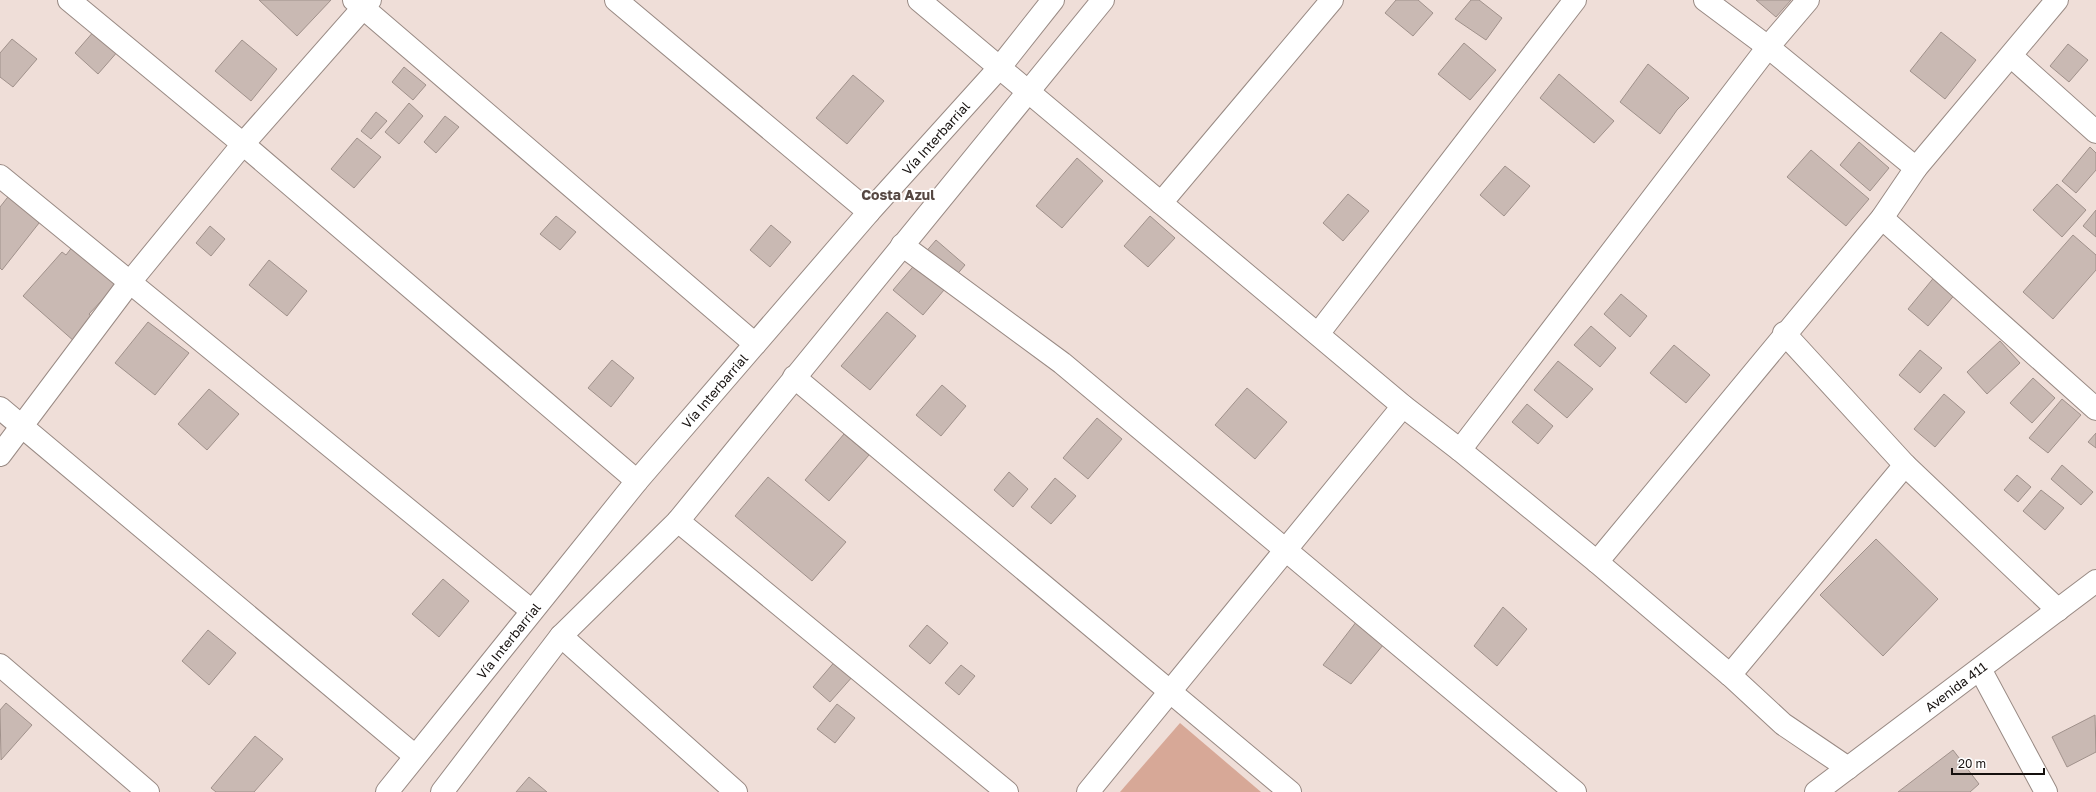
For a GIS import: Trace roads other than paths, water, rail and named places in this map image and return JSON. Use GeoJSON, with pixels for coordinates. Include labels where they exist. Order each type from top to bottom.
{"type":"FeatureCollection","features":[{"type":"Feature","properties":{"kind":"street"},"geometry":{"type":"LineString","coordinates":[[69,0],[243,144],[637,481]]}},
{"type":"Feature","properties":{"kind":"street"},"geometry":{"type":"LineString","coordinates":[[616,0],[869,212]]}},
{"type":"Feature","properties":{"kind":"street"},"geometry":{"type":"LineString","coordinates":[[919,0],[1403,406],[1460,450],[1597,562],[1730,675],[1783,724],[1848,768]]}},
{"type":"Feature","properties":{"kind":"street","name":"Vía Interbarrial"},"geometry":{"type":"LineString","coordinates":[[387,792],[637,481],[869,212],[1000,68],[1053,0]]}},
{"type":"Feature","properties":{"kind":"street"},"geometry":{"type":"LineString","coordinates":[[448,790],[561,636],[678,521],[1103,0]]}},
{"type":"Feature","properties":{"kind":"street"},"geometry":{"type":"LineString","coordinates":[[1161,203],[1332,0]]}},
{"type":"Feature","properties":{"kind":"street"},"geometry":{"type":"LineString","coordinates":[[1318,334],[1575,0]]}},
{"type":"Feature","properties":{"kind":"street"},"geometry":{"type":"LineString","coordinates":[[1705,0],[1768,47],[1916,168]]}},
{"type":"Feature","properties":{"kind":"street"},"geometry":{"type":"LineString","coordinates":[[1460,450],[1768,47],[1808,0]]}},
{"type":"Feature","properties":{"kind":"street"},"geometry":{"type":"LineString","coordinates":[[1597,562],[1784,334],[1882,218],[1916,168],[2057,0]]}},
{"type":"Feature","properties":{"kind":"street"},"geometry":{"type":"LineString","coordinates":[[0,455],[23,427],[130,282],[243,144],[362,3],[756,344]]}},
{"type":"Feature","properties":{"kind":"street"},"geometry":{"type":"LineString","coordinates":[[2011,56],[2096,132]]}},
{"type":"Feature","properties":{"kind":"street"},"geometry":{"type":"LineString","coordinates":[[0,176],[532,611]]}},
{"type":"Feature","properties":{"kind":"street"},"geometry":{"type":"LineString","coordinates":[[1882,218],[2096,409]]}},
{"type":"Feature","properties":{"kind":"street"},"geometry":{"type":"LineString","coordinates":[[902,245],[1062,363],[1575,792]]}},
{"type":"Feature","properties":{"kind":"street"},"geometry":{"type":"LineString","coordinates":[[1784,334],[1905,465],[2058,610]]}},
{"type":"Feature","properties":{"kind":"street"},"geometry":{"type":"LineString","coordinates":[[794,377],[1290,792]]}},
{"type":"Feature","properties":{"kind":"street"},"geometry":{"type":"LineString","coordinates":[[1088,792],[1403,406]]}},
{"type":"Feature","properties":{"kind":"street"},"geometry":{"type":"LineString","coordinates":[[0,408],[415,756]]}},
{"type":"Feature","properties":{"kind":"street"},"geometry":{"type":"LineString","coordinates":[[1730,675],[1905,465]]}},
{"type":"Feature","properties":{"kind":"street"},"geometry":{"type":"LineString","coordinates":[[678,521],[1007,792]]}},
{"type":"Feature","properties":{"kind":"street","name":"Avenida 411"},"geometry":{"type":"LineString","coordinates":[[1816,792],[2096,582]]}},
{"type":"Feature","properties":{"kind":"street"},"geometry":{"type":"LineString","coordinates":[[561,636],[736,792]]}},
{"type":"Feature","properties":{"kind":"street"},"geometry":{"type":"LineString","coordinates":[[0,665],[148,792]]}},
{"type":"Feature","properties":{"kind":"street"},"geometry":{"type":"LineString","coordinates":[[1980,669],[2046,792]]}},
{"type":"Feature","properties":{"kind":"district","name":"Costa Azul"},"geometry":{"type":"Point","coordinates":[898,194]}}]}
